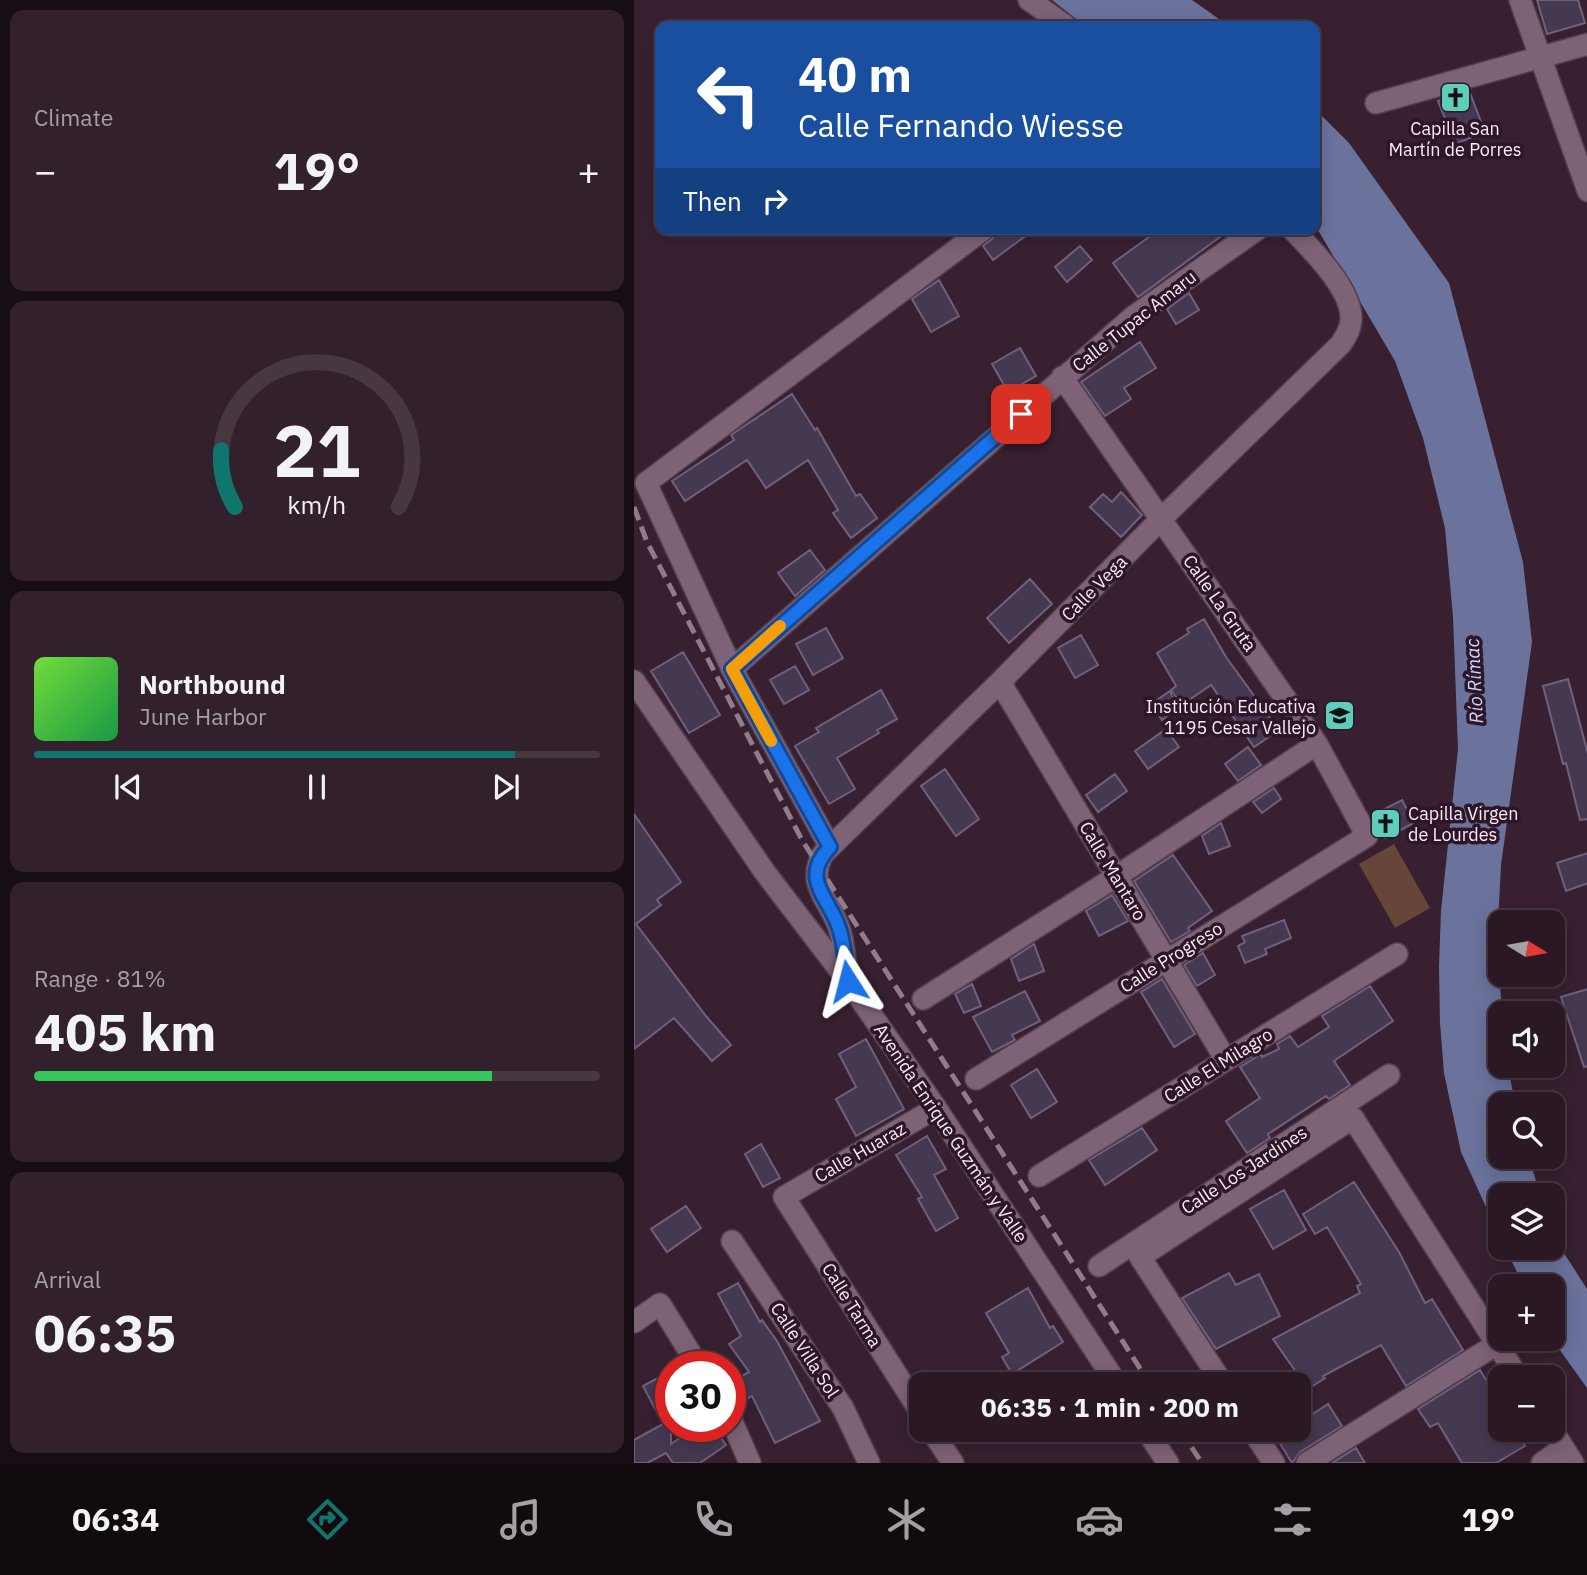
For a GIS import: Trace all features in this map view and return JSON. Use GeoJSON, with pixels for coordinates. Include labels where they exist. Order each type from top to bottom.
{"type":"FeatureCollection","features":[{"type":"Feature","properties":{"kind":"street"},"geometry":{"type":"LineString","coordinates":[[1029,0],[1059,21]]}},
{"type":"Feature","properties":{"kind":"street"},"geometry":{"type":"LineString","coordinates":[[1520,0],[1588,191]]}},
{"type":"Feature","properties":{"kind":"street"},"geometry":{"type":"LineString","coordinates":[[1376,103],[1588,44]]}},
{"type":"Feature","properties":{"kind":"street"},"geometry":{"type":"LineString","coordinates":[[830,847],[732,669],[646,483],[976,235]]}},
{"type":"Feature","properties":{"kind":"street","name":"Calle Tupac Amaru"},"geometry":{"type":"LineString","coordinates":[[732,669],[1134,316],[1249,235]]}},
{"type":"Feature","properties":{"kind":"street","name":"Calle Vega"},"geometry":{"type":"LineString","coordinates":[[848,981],[840,930],[815,878],[818,863],[830,847],[1342,344],[1350,324],[1349,302],[1342,289],[1298,235]]}},
{"type":"Feature","properties":{"kind":"street","name":"Calle La Gruta"},"geometry":{"type":"LineString","coordinates":[[1062,377],[1317,744],[1367,836]]}},
{"type":"Feature","properties":{"kind":"street","name":"Avenida Enrique Guzmán y Valle"},"geometry":{"type":"LineString","coordinates":[[634,681],[764,871],[848,981],[936,1108],[1109,1372]]}},
{"type":"Feature","properties":{"kind":"street","name":"Calle Mantaro"},"geometry":{"type":"LineString","coordinates":[[1000,682],[1227,1060]]}},
{"type":"Feature","properties":{"kind":"street"},"geometry":{"type":"LineString","coordinates":[[923,999],[1117,876],[1317,744]]}},
{"type":"Feature","properties":{"kind":"street","name":"Calle Progreso"},"geometry":{"type":"LineString","coordinates":[[976,1079],[1367,836]]}},
{"type":"Feature","properties":{"kind":"street","name":"Calle El Milagro"},"geometry":{"type":"LineString","coordinates":[[1039,1176],[1397,954]]}},
{"type":"Feature","properties":{"kind":"street","name":"Calle Los Jardines"},"geometry":{"type":"LineString","coordinates":[[1099,1266],[1389,1075]]}},
{"type":"Feature","properties":{"kind":"street","name":"Calle Huaraz"},"geometry":{"type":"LineString","coordinates":[[783,1197],[936,1108]]}},
{"type":"Feature","properties":{"kind":"street"},"geometry":{"type":"LineString","coordinates":[[1215,1372],[1140,1257],[1353,1118],[1488,1330]]}},
{"type":"Feature","properties":{"kind":"street","name":"Calle Tarma"},"geometry":{"type":"LineString","coordinates":[[783,1197],[909,1394]]}},
{"type":"Feature","properties":{"kind":"street","name":"Calle Villa Sol"},"geometry":{"type":"LineString","coordinates":[[732,1241],[843,1408],[869,1463]]}},
{"type":"Feature","properties":{"kind":"street"},"geometry":{"type":"LineString","coordinates":[[634,1322],[660,1304],[689,1351]]}},
{"type":"Feature","properties":{"kind":"street"},"geometry":{"type":"LineString","coordinates":[[1307,1463],[1488,1350]]}},
{"type":"Feature","properties":{"kind":"street"},"geometry":{"type":"LineString","coordinates":[[741,1442],[750,1463]]}},
{"type":"Feature","properties":{"kind":"street"},"geometry":{"type":"LineString","coordinates":[[939,1442],[952,1463]]}},
{"type":"Feature","properties":{"kind":"street"},"geometry":{"type":"LineString","coordinates":[[1154,1442],[1168,1463]]}},
{"type":"Feature","properties":{"kind":"street"},"geometry":{"type":"LineString","coordinates":[[1260,1442],[1274,1463]]}},
{"type":"Feature","properties":{"kind":"street"},"geometry":{"type":"LineString","coordinates":[[1542,1463],[1568,1456]]}},
{"type":"Feature","properties":{"kind":"shaded area"},"geometry":{"type":"Polygon","coordinates":[[[1394,844],[1430,908],[1395,928],[1359,864],[1394,844]]]}},
{"type":"Feature","properties":{"kind":"water"},"geometry":{"type":"Polygon","coordinates":[[[1052,0],[1192,0],[1222,21],[1079,21],[1052,0]]]}},
{"type":"Feature","properties":{"kind":"water","name":"Río Rímac"},"geometry":{"type":"Polygon","coordinates":[[[1320,114],[1349,143],[1449,283],[1523,562],[1532,642],[1501,865],[1499,910],[1488,910],[1488,987],[1500,987],[1501,1001],[1488,1001],[1488,1078],[1510,1078],[1513,1092],[1488,1092],[1488,1169],[1532,1169],[1537,1183],[1488,1183],[1488,1212],[1461,1152],[1444,1073],[1440,1023],[1441,911],[1458,749],[1453,617],[1445,528],[1423,438],[1395,361],[1320,234],[1320,114]]]}},
{"type":"Feature","properties":{"kind":"water"},"geometry":{"type":"Polygon","coordinates":[[[1565,1255],[1587,1289],[1587,1388],[1561,1351],[1565,1351],[1565,1274],[1518,1274],[1511,1260],[1565,1260],[1565,1255]]]}},
{"type":"Feature","properties":{"kind":"building"},"geometry":{"type":"Polygon","coordinates":[[[1537,0],[1578,0],[1585,23],[1547,34],[1537,0]]]}},
{"type":"Feature","properties":{"kind":"building"},"geometry":{"type":"Polygon","coordinates":[[[1470,93],[1485,132],[1455,144],[1438,101],[1470,93]]]}},
{"type":"Feature","properties":{"kind":"building"},"geometry":{"type":"Polygon","coordinates":[[[994,235],[1027,235],[993,260],[983,246],[994,235]]]}},
{"type":"Feature","properties":{"kind":"building"},"geometry":{"type":"Polygon","coordinates":[[[1152,235],[1223,235],[1138,297],[1113,263],[1152,235]]]}},
{"type":"Feature","properties":{"kind":"building"},"geometry":{"type":"Polygon","coordinates":[[[1080,246],[1092,260],[1067,282],[1055,267],[1080,246]]]}},
{"type":"Feature","properties":{"kind":"building"},"geometry":{"type":"Polygon","coordinates":[[[939,280],[959,316],[931,332],[912,299],[939,280]]]}},
{"type":"Feature","properties":{"kind":"building"},"geometry":{"type":"Polygon","coordinates":[[[1189,293],[1199,310],[1176,324],[1167,309],[1189,293]]]}},
{"type":"Feature","properties":{"kind":"building"},"geometry":{"type":"Polygon","coordinates":[[[1140,342],[1156,368],[1124,388],[1131,399],[1105,416],[1081,382],[1140,342]]]}},
{"type":"Feature","properties":{"kind":"building"},"geometry":{"type":"Polygon","coordinates":[[[1020,348],[1036,376],[1008,392],[992,364],[1020,348]]]}},
{"type":"Feature","properties":{"kind":"building"},"geometry":{"type":"Polygon","coordinates":[[[792,394],[815,430],[817,428],[856,496],[860,494],[877,518],[851,538],[833,513],[838,510],[808,460],[766,488],[747,460],[685,501],[672,481],[734,440],[731,435],[792,394]]]}},
{"type":"Feature","properties":{"kind":"building"},"geometry":{"type":"Polygon","coordinates":[[[1121,492],[1142,515],[1121,537],[1090,507],[1103,494],[1112,502],[1121,492]]]}},
{"type":"Feature","properties":{"kind":"building"},"geometry":{"type":"Polygon","coordinates":[[[810,550],[825,570],[795,596],[778,573],[810,550]]]}},
{"type":"Feature","properties":{"kind":"building"},"geometry":{"type":"Polygon","coordinates":[[[1030,579],[1052,604],[1009,643],[987,618],[1030,579]]]}},
{"type":"Feature","properties":{"kind":"building"},"geometry":{"type":"Polygon","coordinates":[[[1204,619],[1226,657],[1279,730],[1254,747],[1211,685],[1182,705],[1171,690],[1176,686],[1157,653],[1189,633],[1187,629],[1204,619]]]}},
{"type":"Feature","properties":{"kind":"building"},"geometry":{"type":"Polygon","coordinates":[[[826,628],[843,658],[813,675],[796,644],[826,628]]]}},
{"type":"Feature","properties":{"kind":"building"},"geometry":{"type":"Polygon","coordinates":[[[1081,635],[1098,665],[1075,678],[1058,648],[1081,635]]]}},
{"type":"Feature","properties":{"kind":"building"},"geometry":{"type":"Polygon","coordinates":[[[683,652],[720,715],[689,733],[651,671],[683,652]]]}},
{"type":"Feature","properties":{"kind":"building"},"geometry":{"type":"Polygon","coordinates":[[[795,666],[809,690],[784,704],[770,680],[795,666]]]}},
{"type":"Feature","properties":{"kind":"building"},"geometry":{"type":"Polygon","coordinates":[[[1568,679],[1588,754],[1588,819],[1580,820],[1543,686],[1568,679]]]}},
{"type":"Feature","properties":{"kind":"building"},"geometry":{"type":"Polygon","coordinates":[[[881,690],[897,719],[837,758],[855,789],[829,804],[795,746],[819,732],[816,728],[881,690]]]}},
{"type":"Feature","properties":{"kind":"building"},"geometry":{"type":"Polygon","coordinates":[[[1170,691],[1177,709],[1162,720],[1151,704],[1170,691]]]}},
{"type":"Feature","properties":{"kind":"building"},"geometry":{"type":"Polygon","coordinates":[[[1166,729],[1179,747],[1148,769],[1135,751],[1166,729]]]}},
{"type":"Feature","properties":{"kind":"building"},"geometry":{"type":"Polygon","coordinates":[[[1248,747],[1261,765],[1238,781],[1225,764],[1248,747]]]}},
{"type":"Feature","properties":{"kind":"building"},"geometry":{"type":"Polygon","coordinates":[[[945,769],[979,819],[956,836],[921,786],[945,769]]]}},
{"type":"Feature","properties":{"kind":"building"},"geometry":{"type":"Polygon","coordinates":[[[1115,774],[1127,791],[1098,812],[1086,795],[1115,774]]]}},
{"type":"Feature","properties":{"kind":"building"},"geometry":{"type":"Polygon","coordinates":[[[1274,788],[1281,799],[1262,813],[1253,802],[1274,788]]]}},
{"type":"Feature","properties":{"kind":"building"},"geometry":{"type":"Polygon","coordinates":[[[1402,800],[1414,823],[1385,838],[1373,815],[1402,800]]]}},
{"type":"Feature","properties":{"kind":"building"},"geometry":{"type":"Polygon","coordinates":[[[634,814],[681,882],[657,900],[661,905],[636,924],[731,1045],[712,1061],[674,1018],[634,1049],[634,814]]]}},
{"type":"Feature","properties":{"kind":"building"},"geometry":{"type":"Polygon","coordinates":[[[1221,823],[1230,846],[1209,854],[1202,836],[1221,823]]]}},
{"type":"Feature","properties":{"kind":"building"},"geometry":{"type":"Polygon","coordinates":[[[1588,853],[1588,883],[1566,891],[1557,863],[1588,853]]]}},
{"type":"Feature","properties":{"kind":"building"},"geometry":{"type":"Polygon","coordinates":[[[1173,855],[1212,911],[1188,928],[1190,931],[1171,942],[1134,881],[1173,855]]]}},
{"type":"Feature","properties":{"kind":"building"},"geometry":{"type":"Polygon","coordinates":[[[1112,895],[1128,921],[1099,936],[1086,911],[1112,895]]]}},
{"type":"Feature","properties":{"kind":"building"},"geometry":{"type":"Polygon","coordinates":[[[1284,920],[1291,938],[1265,949],[1267,954],[1245,963],[1238,946],[1245,942],[1242,936],[1284,920]]]}},
{"type":"Feature","properties":{"kind":"building"},"geometry":{"type":"Polygon","coordinates":[[[1034,944],[1044,971],[1019,981],[1011,959],[1034,944]]]}},
{"type":"Feature","properties":{"kind":"building"},"geometry":{"type":"Polygon","coordinates":[[[1203,953],[1215,975],[1197,986],[1184,965],[1203,953]]]}},
{"type":"Feature","properties":{"kind":"building"},"geometry":{"type":"Polygon","coordinates":[[[1162,979],[1195,1034],[1174,1047],[1141,992],[1162,979]]]}},
{"type":"Feature","properties":{"kind":"building"},"geometry":{"type":"Polygon","coordinates":[[[972,984],[981,1006],[964,1013],[955,994],[972,984]]]}},
{"type":"Feature","properties":{"kind":"building"},"geometry":{"type":"Polygon","coordinates":[[[1370,986],[1393,1021],[1334,1061],[1350,1085],[1329,1099],[1326,1096],[1268,1134],[1270,1138],[1247,1153],[1226,1121],[1260,1098],[1240,1067],[1261,1054],[1262,1057],[1279,1049],[1277,1044],[1290,1036],[1298,1047],[1329,1027],[1322,1016],[1370,986]]]}},
{"type":"Feature","properties":{"kind":"building"},"geometry":{"type":"Polygon","coordinates":[[[1588,989],[1588,1066],[1584,1067],[1565,1009],[1565,1001],[1561,997],[1588,989]]]}},
{"type":"Feature","properties":{"kind":"building"},"geometry":{"type":"Polygon","coordinates":[[[1025,991],[1040,1021],[1012,1035],[1015,1040],[992,1052],[973,1017],[1025,991]]]}},
{"type":"Feature","properties":{"kind":"building"},"geometry":{"type":"Polygon","coordinates":[[[866,1039],[904,1109],[856,1136],[836,1099],[856,1087],[839,1054],[866,1039]]]}},
{"type":"Feature","properties":{"kind":"building"},"geometry":{"type":"Polygon","coordinates":[[[1037,1069],[1057,1102],[1031,1118],[1011,1085],[1037,1069]]]}},
{"type":"Feature","properties":{"kind":"building"},"geometry":{"type":"Polygon","coordinates":[[[1142,1128],[1157,1150],[1105,1185],[1089,1160],[1142,1128]]]}},
{"type":"Feature","properties":{"kind":"building"},"geometry":{"type":"Polygon","coordinates":[[[927,1136],[946,1169],[934,1175],[958,1218],[936,1231],[918,1199],[922,1197],[896,1155],[927,1136]]]}},
{"type":"Feature","properties":{"kind":"building"},"geometry":{"type":"Polygon","coordinates":[[[761,1144],[780,1178],[763,1187],[745,1154],[761,1144]]]}},
{"type":"Feature","properties":{"kind":"building"},"geometry":{"type":"Polygon","coordinates":[[[1354,1182],[1399,1252],[1425,1303],[1432,1299],[1463,1350],[1406,1386],[1381,1345],[1323,1376],[1325,1378],[1311,1387],[1311,1372],[1296,1372],[1273,1339],[1360,1293],[1357,1286],[1361,1284],[1327,1227],[1315,1234],[1303,1214],[1354,1182]]]}},
{"type":"Feature","properties":{"kind":"building"},"geometry":{"type":"Polygon","coordinates":[[[1284,1190],[1306,1230],[1273,1249],[1250,1209],[1284,1190]]]}},
{"type":"Feature","properties":{"kind":"building"},"geometry":{"type":"Polygon","coordinates":[[[686,1206],[701,1228],[667,1252],[651,1229],[686,1206]]]}},
{"type":"Feature","properties":{"kind":"building"},"geometry":{"type":"Polygon","coordinates":[[[1229,1273],[1236,1285],[1259,1274],[1280,1316],[1216,1349],[1182,1298],[1229,1273]]]}},
{"type":"Feature","properties":{"kind":"building"},"geometry":{"type":"Polygon","coordinates":[[[738,1283],[760,1322],[762,1320],[777,1341],[820,1421],[775,1443],[752,1396],[746,1399],[746,1374],[749,1372],[746,1368],[746,1351],[734,1351],[729,1344],[741,1336],[718,1294],[738,1283]]]}},
{"type":"Feature","properties":{"kind":"building"},"geometry":{"type":"Polygon","coordinates":[[[1028,1288],[1050,1328],[1053,1326],[1063,1342],[1015,1372],[1011,1372],[1002,1357],[1009,1353],[986,1313],[1028,1288]]]}},
{"type":"Feature","properties":{"kind":"building"},"geometry":{"type":"Polygon","coordinates":[[[1480,1370],[1488,1383],[1488,1442],[1522,1442],[1525,1446],[1496,1463],[1462,1463],[1438,1423],[1430,1427],[1418,1409],[1480,1370]]]}},
{"type":"Feature","properties":{"kind":"building"},"geometry":{"type":"Polygon","coordinates":[[[655,1380],[655,1409],[643,1386],[655,1380]]]}},
{"type":"Feature","properties":{"kind":"building"},"geometry":{"type":"Polygon","coordinates":[[[1328,1404],[1342,1426],[1300,1452],[1292,1463],[1279,1442],[1311,1442],[1311,1415],[1328,1404]]]}},
{"type":"Feature","properties":{"kind":"building"},"geometry":{"type":"Polygon","coordinates":[[[655,1428],[655,1442],[724,1442],[726,1445],[700,1463],[673,1463],[666,1453],[647,1463],[634,1463],[634,1440],[655,1428]]]}},
{"type":"Feature","properties":{"kind":"building"},"geometry":{"type":"Polygon","coordinates":[[[1356,1448],[1365,1463],[1332,1463],[1356,1448]]]}},
{"type":"Feature","properties":{"kind":"railway"},"geometry":{"type":"LineString","coordinates":[[634,507],[647,542],[802,840],[1142,1372]]}},
{"type":"Feature","properties":{"kind":"railway"},"geometry":{"type":"LineString","coordinates":[[1188,1442],[1202,1463]]}},
{"type":"Feature","properties":{"kind":"slow traffic"},"geometry":{"type":"LineString","coordinates":[[771,741],[732,669],[780,626]]}},
{"type":"Feature","properties":{"kind":"place","name":"Capilla San Martín de Porres"},"geometry":{"type":"Point","coordinates":[1455,97]}},
{"type":"Feature","properties":{"kind":"place","name":"Institución Educativa 1195 Cesar Vallejo"},"geometry":{"type":"Point","coordinates":[1339,716]}},
{"type":"Feature","properties":{"kind":"place","name":"Capilla Virgen de Lourdes"},"geometry":{"type":"Point","coordinates":[1385,823]}},
{"type":"Feature","properties":{"kind":"route"},"geometry":{"type":"LineString","coordinates":[[848,981],[840,930],[815,878],[818,863],[830,847],[732,669],[1021,414]]}}]}
